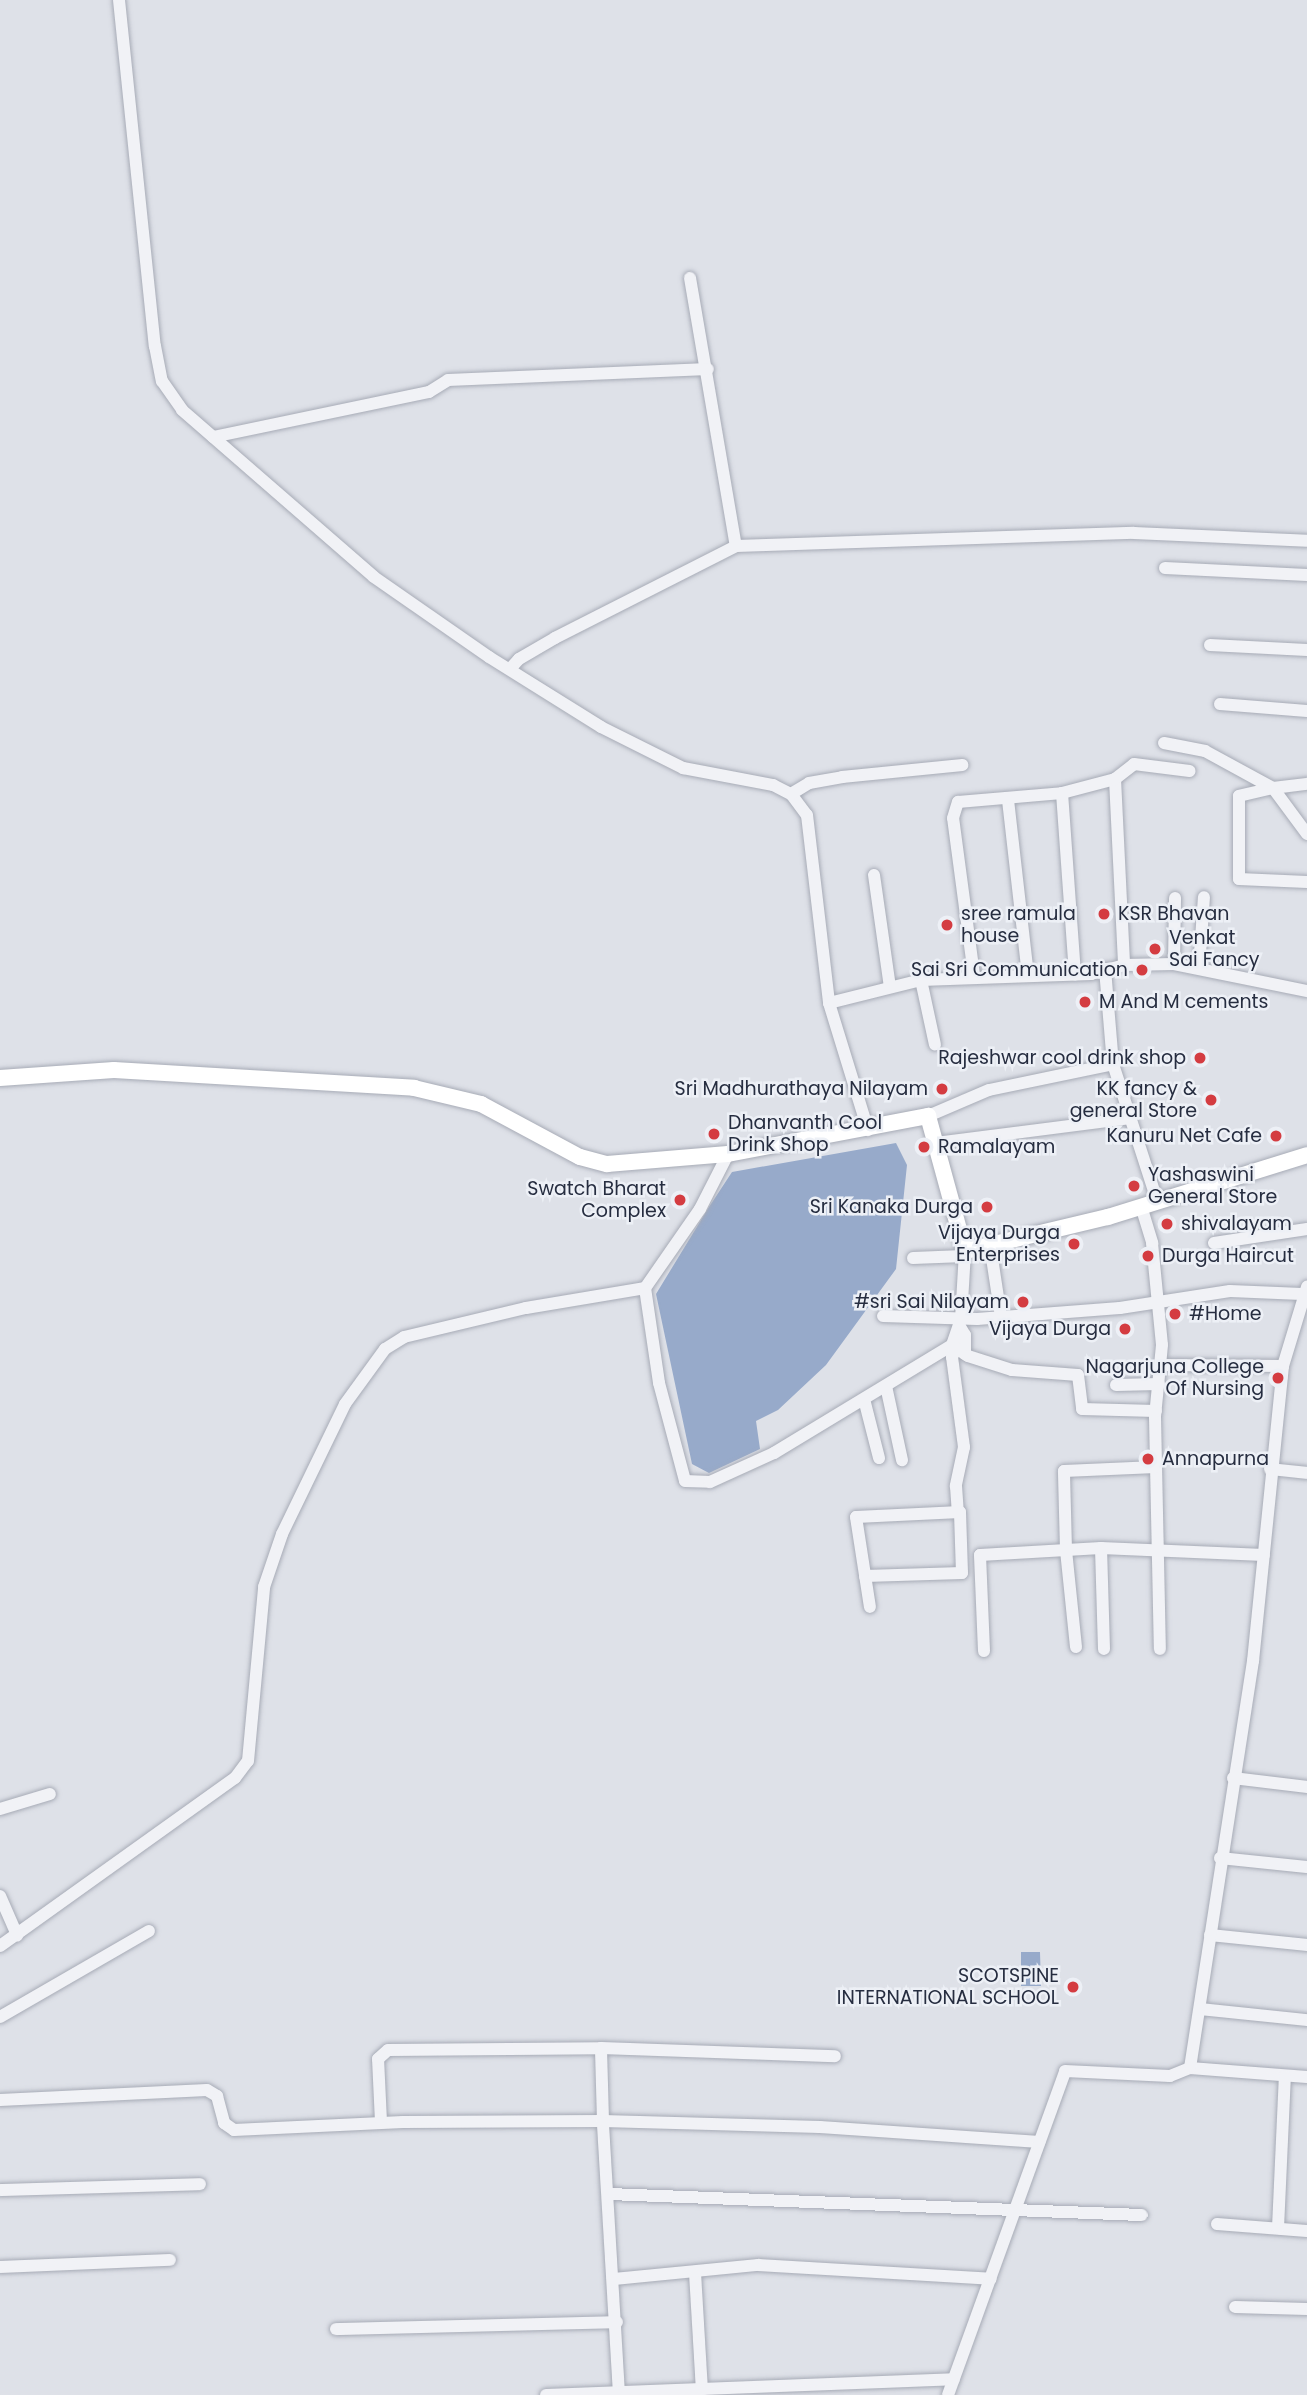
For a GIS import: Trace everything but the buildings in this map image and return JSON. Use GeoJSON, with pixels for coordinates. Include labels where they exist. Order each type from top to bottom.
{"type":"FeatureCollection","features":[{"type":"Feature","properties":{"kind":"main road"},"geometry":{"type":"LineString","coordinates":[[0,1078],[127,1071],[414,1088],[481,1104],[580,1157],[607,1164],[728,1154],[868,1130],[928,1116],[965,1254],[1149,1203],[1307,1155]]}},
{"type":"Feature","properties":{"kind":"street"},"geometry":{"type":"LineString","coordinates":[[119,0],[155,346],[162,381],[182,410],[374,577],[510,670],[601,727],[683,768],[774,785],[790,794],[807,815],[829,1003],[868,1130]]}},
{"type":"Feature","properties":{"kind":"street"},"geometry":{"type":"LineString","coordinates":[[690,278],[708,369],[736,546]]}},
{"type":"Feature","properties":{"kind":"street"},"geometry":{"type":"LineString","coordinates":[[213,437],[429,392],[447,380],[708,369]]}},
{"type":"Feature","properties":{"kind":"street"},"geometry":{"type":"LineString","coordinates":[[510,670],[519,659],[555,638],[736,546],[1134,533],[1307,541]]}},
{"type":"Feature","properties":{"kind":"street"},"geometry":{"type":"LineString","coordinates":[[1165,568],[1307,575]]}},
{"type":"Feature","properties":{"kind":"street"},"geometry":{"type":"LineString","coordinates":[[1210,645],[1307,650]]}},
{"type":"Feature","properties":{"kind":"street"},"geometry":{"type":"LineString","coordinates":[[1220,704],[1307,711]]}},
{"type":"Feature","properties":{"kind":"street"},"geometry":{"type":"LineString","coordinates":[[1164,743],[1205,751],[1273,788],[1307,834]]}},
{"type":"Feature","properties":{"kind":"street"},"geometry":{"type":"LineString","coordinates":[[974,975],[954,808],[958,802],[1008,800],[1062,793],[1115,779],[1134,764],[1189,771]]}},
{"type":"Feature","properties":{"kind":"street"},"geometry":{"type":"LineString","coordinates":[[790,794],[809,783],[842,777],[962,765]]}},
{"type":"Feature","properties":{"kind":"street"},"geometry":{"type":"LineString","coordinates":[[1115,779],[1124,965]]}},
{"type":"Feature","properties":{"kind":"street"},"geometry":{"type":"LineString","coordinates":[[1307,784],[1239,796],[1237,875],[1243,881],[1307,882]]}},
{"type":"Feature","properties":{"kind":"street"},"geometry":{"type":"LineString","coordinates":[[1062,793],[1075,975]]}},
{"type":"Feature","properties":{"kind":"street"},"geometry":{"type":"LineString","coordinates":[[1008,800],[1028,975]]}},
{"type":"Feature","properties":{"kind":"street"},"geometry":{"type":"LineString","coordinates":[[874,875],[890,987]]}},
{"type":"Feature","properties":{"kind":"street"},"geometry":{"type":"LineString","coordinates":[[1199,968],[1204,897]]}},
{"type":"Feature","properties":{"kind":"street"},"geometry":{"type":"LineString","coordinates":[[1174,964],[1175,898]]}},
{"type":"Feature","properties":{"kind":"street"},"geometry":{"type":"LineString","coordinates":[[829,1003],[921,980],[974,975],[1075,975],[1124,965],[1174,964],[1307,991]]}},
{"type":"Feature","properties":{"kind":"street"},"geometry":{"type":"LineString","coordinates":[[1105,969],[1113,1064],[1130,1118],[1149,1203],[1160,1366],[1156,1411],[1160,1649]]}},
{"type":"Feature","properties":{"kind":"street"},"geometry":{"type":"LineString","coordinates":[[921,980],[935,1045]]}},
{"type":"Feature","properties":{"kind":"street"},"geometry":{"type":"LineString","coordinates":[[928,1116],[989,1090],[1113,1064]]}},
{"type":"Feature","properties":{"kind":"street"},"geometry":{"type":"LineString","coordinates":[[936,1143],[1130,1118]]}},
{"type":"Feature","properties":{"kind":"street"},"geometry":{"type":"LineString","coordinates":[[728,1154],[700,1209],[645,1288],[659,1383],[685,1481],[710,1482],[774,1453],[864,1399],[958,1349],[1012,1370],[1078,1375],[1082,1409],[1156,1411]]}},
{"type":"Feature","properties":{"kind":"street"},"geometry":{"type":"LineString","coordinates":[[1214,1243],[1307,1229]]}},
{"type":"Feature","properties":{"kind":"street"},"geometry":{"type":"LineString","coordinates":[[990,1245],[1001,1318]]}},
{"type":"Feature","properties":{"kind":"street"},"geometry":{"type":"LineString","coordinates":[[865,1576],[962,1573],[956,1486],[964,1447],[952,1357],[958,1349],[965,1254],[913,1258]]}},
{"type":"Feature","properties":{"kind":"street"},"geometry":{"type":"LineString","coordinates":[[0,1946],[234,1778],[248,1761],[264,1587],[282,1534],[345,1404],[385,1349],[404,1337],[513,1311],[645,1288]]}},
{"type":"Feature","properties":{"kind":"street"},"geometry":{"type":"LineString","coordinates":[[883,1316],[960,1322],[1120,1308],[1156,1299],[1230,1291],[1305,1290],[1283,1366],[1270,1469],[1264,1555],[1190,2068]]}},
{"type":"Feature","properties":{"kind":"street"},"geometry":{"type":"LineString","coordinates":[[1160,1366],[1283,1366]]}},
{"type":"Feature","properties":{"kind":"street"},"geometry":{"type":"LineString","coordinates":[[1116,1385],[1159,1384]]}},
{"type":"Feature","properties":{"kind":"street"},"geometry":{"type":"LineString","coordinates":[[886,1387],[902,1460]]}},
{"type":"Feature","properties":{"kind":"street"},"geometry":{"type":"LineString","coordinates":[[864,1399],[879,1458]]}},
{"type":"Feature","properties":{"kind":"street"},"geometry":{"type":"LineString","coordinates":[[1076,1647],[1066,1550],[1064,1471],[1156,1467]]}},
{"type":"Feature","properties":{"kind":"street"},"geometry":{"type":"LineString","coordinates":[[1270,1469],[1307,1473]]}},
{"type":"Feature","properties":{"kind":"street"},"geometry":{"type":"LineString","coordinates":[[870,1607],[856,1517],[958,1512]]}},
{"type":"Feature","properties":{"kind":"street"},"geometry":{"type":"LineString","coordinates":[[962,1556],[1101,1548],[1264,1555]]}},
{"type":"Feature","properties":{"kind":"street"},"geometry":{"type":"LineString","coordinates":[[1101,1548],[1104,1649]]}},
{"type":"Feature","properties":{"kind":"street"},"geometry":{"type":"LineString","coordinates":[[980,1555],[984,1651]]}},
{"type":"Feature","properties":{"kind":"street"},"geometry":{"type":"LineString","coordinates":[[1233,1778],[1307,1787]]}},
{"type":"Feature","properties":{"kind":"street"},"geometry":{"type":"LineString","coordinates":[[0,1809],[50,1794]]}},
{"type":"Feature","properties":{"kind":"street"},"geometry":{"type":"LineString","coordinates":[[1220,1857],[1307,1867]]}},
{"type":"Feature","properties":{"kind":"street"},"geometry":{"type":"LineString","coordinates":[[0,1896],[17,1935]]}},
{"type":"Feature","properties":{"kind":"street"},"geometry":{"type":"LineString","coordinates":[[0,2017],[149,1931]]}},
{"type":"Feature","properties":{"kind":"street"},"geometry":{"type":"LineString","coordinates":[[1210,1935],[1307,1945]]}},
{"type":"Feature","properties":{"kind":"street"},"geometry":{"type":"LineString","coordinates":[[1200,2009],[1307,2020]]}},
{"type":"Feature","properties":{"kind":"street"},"geometry":{"type":"LineString","coordinates":[[380,2122],[377,2059],[384,2052],[601,2048],[835,2056]]}},
{"type":"Feature","properties":{"kind":"street"},"geometry":{"type":"LineString","coordinates":[[601,2048],[619,2393]]}},
{"type":"Feature","properties":{"kind":"street"},"geometry":{"type":"LineString","coordinates":[[948,2395],[1017,2213],[1065,2071],[1170,2076],[1190,2068],[1307,2077]]}},
{"type":"Feature","properties":{"kind":"street"},"geometry":{"type":"LineString","coordinates":[[1278,2228],[1285,2076]]}},
{"type":"Feature","properties":{"kind":"street"},"geometry":{"type":"LineString","coordinates":[[0,2100],[207,2090],[217,2096],[224,2123],[234,2130],[380,2122],[603,2121],[820,2127],[1039,2142]]}},
{"type":"Feature","properties":{"kind":"street"},"geometry":{"type":"LineString","coordinates":[[0,2190],[200,2184]]}},
{"type":"Feature","properties":{"kind":"street"},"geometry":{"type":"LineString","coordinates":[[609,2194],[849,2201],[1017,2213],[1142,2215]]}},
{"type":"Feature","properties":{"kind":"street"},"geometry":{"type":"LineString","coordinates":[[1217,2224],[1307,2231]]}},
{"type":"Feature","properties":{"kind":"street"},"geometry":{"type":"LineString","coordinates":[[0,2267],[170,2260]]}},
{"type":"Feature","properties":{"kind":"street"},"geometry":{"type":"LineString","coordinates":[[614,2279],[758,2265],[991,2279]]}},
{"type":"Feature","properties":{"kind":"street"},"geometry":{"type":"LineString","coordinates":[[695,2273],[702,2390]]}},
{"type":"Feature","properties":{"kind":"street"},"geometry":{"type":"LineString","coordinates":[[1236,2307],[1307,2309]]}},
{"type":"Feature","properties":{"kind":"street"},"geometry":{"type":"LineString","coordinates":[[336,2329],[617,2322]]}},
{"type":"Feature","properties":{"kind":"street"},"geometry":{"type":"LineString","coordinates":[[546,2395],[954,2379]]}},
{"type":"Feature","properties":{"kind":"water"},"geometry":{"type":"Polygon","coordinates":[[[896,1143],[907,1165],[896,1269],[826,1365],[778,1410],[756,1421],[760,1449],[709,1473],[692,1464],[656,1294],[709,1207],[732,1172],[896,1143]]]}},
{"type":"Feature","properties":{"kind":"water"},"geometry":{"type":"Polygon","coordinates":[[[1021,1952],[1040,1952],[1041,1986],[1021,1986],[1021,1952]]]}},
{"type":"Feature","properties":{"kind":"place","name":"KSR Bhavan"},"geometry":{"type":"Point","coordinates":[1104,914]}},
{"type":"Feature","properties":{"kind":"place","name":"sree ramula house"},"geometry":{"type":"Point","coordinates":[947,925]}},
{"type":"Feature","properties":{"kind":"place","name":"Venkat Sai Fancy"},"geometry":{"type":"Point","coordinates":[1155,949]}},
{"type":"Feature","properties":{"kind":"place","name":"Sai Sri Communication"},"geometry":{"type":"Point","coordinates":[1142,970]}},
{"type":"Feature","properties":{"kind":"place","name":"M And M cements"},"geometry":{"type":"Point","coordinates":[1085,1002]}},
{"type":"Feature","properties":{"kind":"place","name":"Rajeshwar cool drink shop"},"geometry":{"type":"Point","coordinates":[1200,1058]}},
{"type":"Feature","properties":{"kind":"place","name":"Sri Madhurathaya Nilayam"},"geometry":{"type":"Point","coordinates":[942,1089]}},
{"type":"Feature","properties":{"kind":"place","name":"KK fancy & general Store"},"geometry":{"type":"Point","coordinates":[1211,1100]}},
{"type":"Feature","properties":{"kind":"place","name":"Dhanvanth Cool Drink Shop"},"geometry":{"type":"Point","coordinates":[714,1134]}},
{"type":"Feature","properties":{"kind":"place","name":"Kanuru Net Cafe"},"geometry":{"type":"Point","coordinates":[1276,1136]}},
{"type":"Feature","properties":{"kind":"place","name":"Ramalayam"},"geometry":{"type":"Point","coordinates":[924,1147]}},
{"type":"Feature","properties":{"kind":"place","name":"Yashaswini General Store"},"geometry":{"type":"Point","coordinates":[1134,1186]}},
{"type":"Feature","properties":{"kind":"place","name":"Swatch Bharat Complex"},"geometry":{"type":"Point","coordinates":[680,1200]}},
{"type":"Feature","properties":{"kind":"place","name":"Sri Kanaka Durga"},"geometry":{"type":"Point","coordinates":[987,1207]}},
{"type":"Feature","properties":{"kind":"place","name":"shivalayam"},"geometry":{"type":"Point","coordinates":[1167,1224]}},
{"type":"Feature","properties":{"kind":"place","name":"Vijaya Durga Enterprises"},"geometry":{"type":"Point","coordinates":[1074,1244]}},
{"type":"Feature","properties":{"kind":"place","name":"Durga Haircut"},"geometry":{"type":"Point","coordinates":[1148,1256]}},
{"type":"Feature","properties":{"kind":"place","name":"#sri Sai Nilayam"},"geometry":{"type":"Point","coordinates":[1023,1302]}},
{"type":"Feature","properties":{"kind":"place","name":"#Home"},"geometry":{"type":"Point","coordinates":[1175,1314]}},
{"type":"Feature","properties":{"kind":"place","name":"Vijaya Durga"},"geometry":{"type":"Point","coordinates":[1125,1329]}},
{"type":"Feature","properties":{"kind":"place","name":"Nagarjuna College Of Nursing"},"geometry":{"type":"Point","coordinates":[1278,1378]}},
{"type":"Feature","properties":{"kind":"place","name":"Annapurna"},"geometry":{"type":"Point","coordinates":[1148,1459]}},
{"type":"Feature","properties":{"kind":"place","name":"SCOTSPINE INTERNATIONAL SCHOOL"},"geometry":{"type":"Point","coordinates":[1073,1987]}}]}
